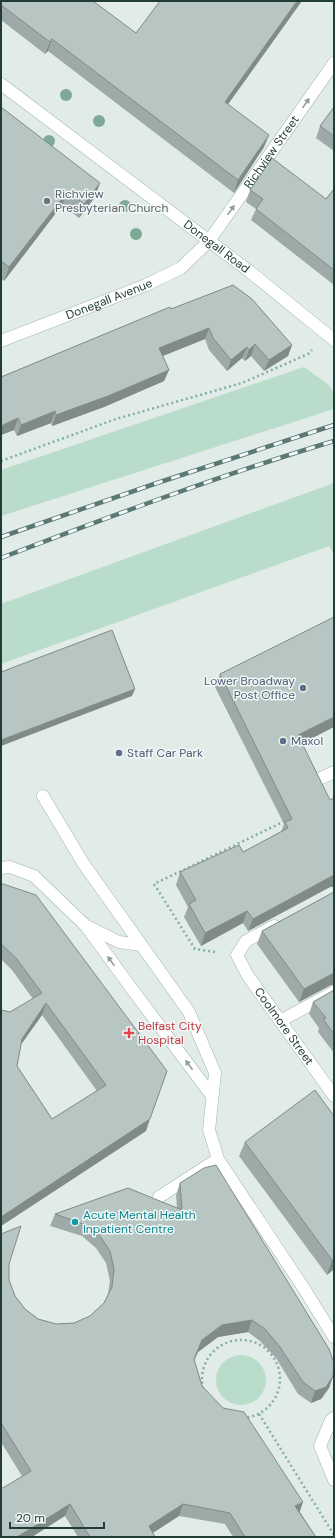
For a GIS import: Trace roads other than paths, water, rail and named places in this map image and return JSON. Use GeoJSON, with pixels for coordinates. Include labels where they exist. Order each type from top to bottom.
{"type":"FeatureCollection","features":[{"type":"Feature","properties":{"kind":"street","name":"Richview Street"},"geometry":{"type":"LineString","coordinates":[[209,241],[334,63]]}},
{"type":"Feature","properties":{"kind":"street","name":"Donegall Road"},"geometry":{"type":"LineString","coordinates":[[1,84],[209,241],[330,337]]}},
{"type":"Feature","properties":{"kind":"street","name":"Donegall Avenue"},"geometry":{"type":"LineString","coordinates":[[1,341],[146,286],[182,268],[209,241]]}},
{"type":"Feature","properties":{"kind":"street"},"geometry":{"type":"LineString","coordinates":[[317,780],[334,772]]}},
{"type":"Feature","properties":{"kind":"street"},"geometry":{"type":"LineString","coordinates":[[43,796],[83,863],[189,1012],[215,1072],[209,1130],[218,1159],[303,1287],[334,1337]]}},
{"type":"Feature","properties":{"kind":"street"},"geometry":{"type":"LineString","coordinates":[[1,868],[10,867],[34,876],[86,926],[212,1096]]}},
{"type":"Feature","properties":{"kind":"street","name":"Coolmore Street"},"geometry":{"type":"LineString","coordinates":[[286,919],[246,941],[237,955],[248,976],[332,1090]]}},
{"type":"Feature","properties":{"kind":"street"},"geometry":{"type":"LineString","coordinates":[[86,926],[118,942],[141,944]]}},
{"type":"Feature","properties":{"kind":"street"},"geometry":{"type":"LineString","coordinates":[[280,1021],[334,992]]}},
{"type":"Feature","properties":{"kind":"street"},"geometry":{"type":"LineString","coordinates":[[159,1197],[218,1159]]}},
{"type":"Feature","properties":{"kind":"street"},"geometry":{"type":"LineString","coordinates":[[333,1475],[320,1446],[331,1420],[334,1418]]}},
{"type":"Feature","properties":{"kind":"railway"},"geometry":{"type":"LineString","coordinates":[[1,537],[157,483],[334,425]]}},
{"type":"Feature","properties":{"kind":"railway"},"geometry":{"type":"LineString","coordinates":[[1,558],[166,496],[334,441]]}},
{"type":"Feature","properties":{"kind":"place","name":"Richview Presbyterian Church"},"geometry":{"type":"Point","coordinates":[47,201]}},
{"type":"Feature","properties":{"kind":"place","name":"Lower Broadway Post Office"},"geometry":{"type":"Point","coordinates":[303,688]}},
{"type":"Feature","properties":{"kind":"place","name":"Maxol"},"geometry":{"type":"Point","coordinates":[283,741]}},
{"type":"Feature","properties":{"kind":"place","name":"Staff Car Park"},"geometry":{"type":"Point","coordinates":[119,753]}},
{"type":"Feature","properties":{"kind":"place","name":"Belfast City Hospital"},"geometry":{"type":"Point","coordinates":[129,1033]}},
{"type":"Feature","properties":{"kind":"place","name":"Acute Mental Health Inpatient Centre"},"geometry":{"type":"Point","coordinates":[75,1222]}}]}
